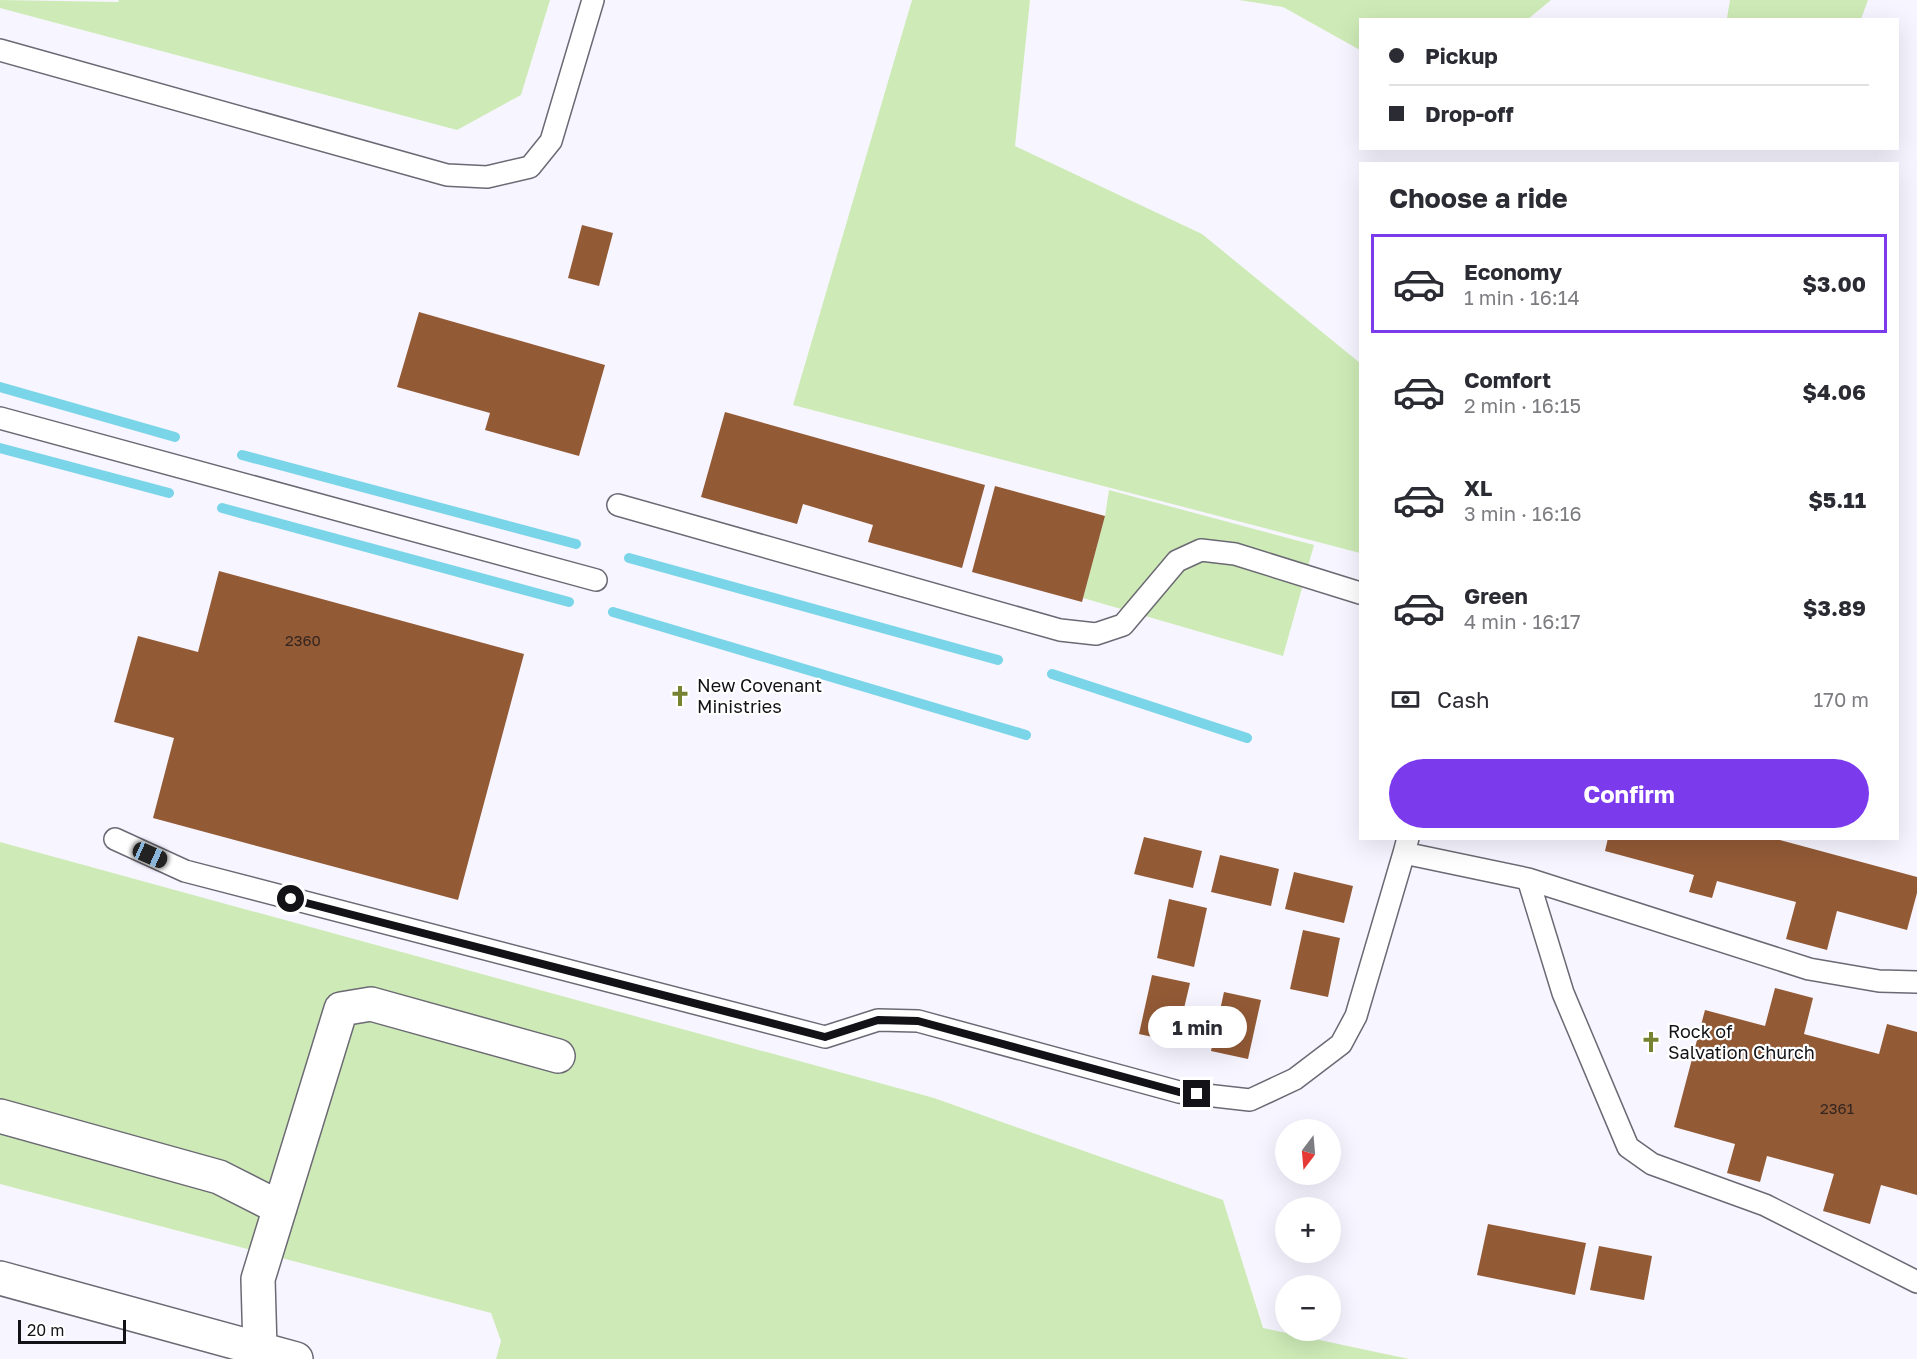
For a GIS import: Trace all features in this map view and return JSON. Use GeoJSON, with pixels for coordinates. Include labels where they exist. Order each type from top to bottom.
{"type":"FeatureCollection","features":[{"type":"Feature","properties":{"kind":"street"},"geometry":{"type":"LineString","coordinates":[[258,1354],[258,1279],[341,1009],[371,1004],[558,1056]]}},
{"type":"Feature","properties":{"kind":"street"},"geometry":{"type":"LineString","coordinates":[[0,1116],[219,1177],[280,1208]]}},
{"type":"Feature","properties":{"kind":"street"},"geometry":{"type":"LineString","coordinates":[[0,1278],[258,1354],[296,1359]]}},
{"type":"Feature","properties":{"kind":"lane"},"geometry":{"type":"LineString","coordinates":[[0,50],[447,175],[488,177],[530,167],[551,141],[593,0]]}},
{"type":"Feature","properties":{"kind":"lane"},"geometry":{"type":"LineString","coordinates":[[0,418],[596,580]]}},
{"type":"Feature","properties":{"kind":"lane"},"geometry":{"type":"LineString","coordinates":[[618,505],[1060,630],[1096,634],[1123,625],[1177,561],[1202,550],[1235,554],[1359,593]]}},
{"type":"Feature","properties":{"kind":"lane"},"geometry":{"type":"LineString","coordinates":[[115,840],[185,871],[825,1037],[878,1020],[918,1021],[1179,1092],[1250,1100],[1295,1079],[1341,1044],[1356,1016],[1406,846],[1528,879],[1809,969],[1879,981],[1917,982]]}},
{"type":"Feature","properties":{"kind":"lane"},"geometry":{"type":"LineString","coordinates":[[1528,879],[1563,993],[1628,1147],[1652,1164],[1765,1205],[1917,1282]]}},
{"type":"Feature","properties":{"kind":"green space"},"geometry":{"type":"Polygon","coordinates":[[[0,0],[118,2],[119,0],[550,0],[521,95],[457,130],[0,8],[0,0]]]}},
{"type":"Feature","properties":{"kind":"green space"},"geometry":{"type":"Polygon","coordinates":[[[912,0],[1030,0],[1015,146],[1202,234],[1359,362],[1359,553],[793,405],[912,0]]]}},
{"type":"Feature","properties":{"kind":"green space"},"geometry":{"type":"Polygon","coordinates":[[[1239,0],[1551,0],[1529,18],[1359,18],[1359,49],[1283,7],[1239,0]]]}},
{"type":"Feature","properties":{"kind":"green space"},"geometry":{"type":"Polygon","coordinates":[[[1730,0],[1868,0],[1861,18],[1727,18],[1730,0]]]}},
{"type":"Feature","properties":{"kind":"green space"},"geometry":{"type":"Polygon","coordinates":[[[1109,490],[1314,545],[1283,656],[1083,598],[1105,516],[1109,490]]]}},
{"type":"Feature","properties":{"kind":"green space"},"geometry":{"type":"Polygon","coordinates":[[[0,842],[934,1098],[1223,1200],[1263,1328],[1275,1331],[1275,1341],[1324,1341],[1409,1359],[496,1359],[501,1341],[491,1313],[0,1184],[0,842]]]}},
{"type":"Feature","properties":{"kind":"building"},"geometry":{"type":"Polygon","coordinates":[[[582,225],[613,233],[599,286],[568,278],[582,225]]]}},
{"type":"Feature","properties":{"kind":"building"},"geometry":{"type":"Polygon","coordinates":[[[419,312],[605,365],[579,456],[485,430],[490,413],[397,387],[419,312]]]}},
{"type":"Feature","properties":{"kind":"building"},"geometry":{"type":"Polygon","coordinates":[[[725,412],[985,485],[962,568],[868,542],[873,525],[803,504],[797,524],[701,497],[725,412]]]}},
{"type":"Feature","properties":{"kind":"building"},"geometry":{"type":"Polygon","coordinates":[[[995,486],[1105,516],[1082,602],[972,572],[995,486]]]}},
{"type":"Feature","properties":{"kind":"building"},"geometry":{"type":"Polygon","coordinates":[[[219,571],[524,654],[458,900],[153,818],[174,738],[114,722],[138,636],[198,652],[219,571]]]}},
{"type":"Feature","properties":{"kind":"building"},"geometry":{"type":"Polygon","coordinates":[[[1144,837],[1202,851],[1193,888],[1134,874],[1144,837]]]}},
{"type":"Feature","properties":{"kind":"building"},"geometry":{"type":"Polygon","coordinates":[[[1608,840],[1779,840],[1917,877],[1917,893],[1907,930],[1837,911],[1827,950],[1786,939],[1796,902],[1717,881],[1712,898],[1689,892],[1694,875],[1605,851],[1608,840]]]}},
{"type":"Feature","properties":{"kind":"building"},"geometry":{"type":"Polygon","coordinates":[[[1220,855],[1279,869],[1271,906],[1211,892],[1220,855]]]}},
{"type":"Feature","properties":{"kind":"building"},"geometry":{"type":"Polygon","coordinates":[[[1294,872],[1353,886],[1344,923],[1285,909],[1294,872]]]}},
{"type":"Feature","properties":{"kind":"building"},"geometry":{"type":"Polygon","coordinates":[[[1169,899],[1207,908],[1194,967],[1157,958],[1169,899]]]}},
{"type":"Feature","properties":{"kind":"building"},"geometry":{"type":"Polygon","coordinates":[[[1303,930],[1340,938],[1328,997],[1290,989],[1303,930]]]}},
{"type":"Feature","properties":{"kind":"building"},"geometry":{"type":"Polygon","coordinates":[[[1152,975],[1190,983],[1176,1042],[1139,1034],[1152,975]]]}},
{"type":"Feature","properties":{"kind":"building"},"geometry":{"type":"Polygon","coordinates":[[[1775,988],[1813,998],[1804,1034],[1879,1054],[1887,1024],[1917,1032],[1917,1195],[1881,1185],[1870,1224],[1823,1211],[1834,1174],[1767,1156],[1760,1182],[1727,1173],[1735,1144],[1674,1127],[1705,1010],[1765,1026],[1775,988]]]}},
{"type":"Feature","properties":{"kind":"building"},"geometry":{"type":"Polygon","coordinates":[[[1224,992],[1261,1000],[1248,1059],[1211,1051],[1224,992]]]}},
{"type":"Feature","properties":{"kind":"building"},"geometry":{"type":"Polygon","coordinates":[[[1488,1224],[1586,1243],[1575,1295],[1477,1275],[1488,1224]]]}},
{"type":"Feature","properties":{"kind":"building"},"geometry":{"type":"Polygon","coordinates":[[[1599,1246],[1652,1256],[1644,1300],[1590,1290],[1599,1246]]]}},
{"type":"Feature","properties":{"kind":"waterway"},"geometry":{"type":"LineString","coordinates":[[0,387],[175,437]]}},
{"type":"Feature","properties":{"kind":"waterway"},"geometry":{"type":"LineString","coordinates":[[0,448],[169,493]]}},
{"type":"Feature","properties":{"kind":"waterway"},"geometry":{"type":"LineString","coordinates":[[242,455],[576,544]]}},
{"type":"Feature","properties":{"kind":"waterway"},"geometry":{"type":"LineString","coordinates":[[222,508],[569,602]]}},
{"type":"Feature","properties":{"kind":"waterway"},"geometry":{"type":"LineString","coordinates":[[629,558],[998,660]]}},
{"type":"Feature","properties":{"kind":"waterway"},"geometry":{"type":"LineString","coordinates":[[613,612],[1026,735]]}},
{"type":"Feature","properties":{"kind":"waterway"},"geometry":{"type":"LineString","coordinates":[[1052,674],[1247,738]]}},
{"type":"Feature","properties":{"kind":"place","name":"New Covenant Ministries"},"geometry":{"type":"Point","coordinates":[680,696]}},
{"type":"Feature","properties":{"kind":"place","name":"Rock of Salvation Church"},"geometry":{"type":"Point","coordinates":[1651,1042]}},
{"type":"Feature","properties":{"kind":"route"},"geometry":{"type":"LineString","coordinates":[[291,899],[825,1037],[878,1020],[918,1021],[1179,1092],[1197,1094]]}}]}
